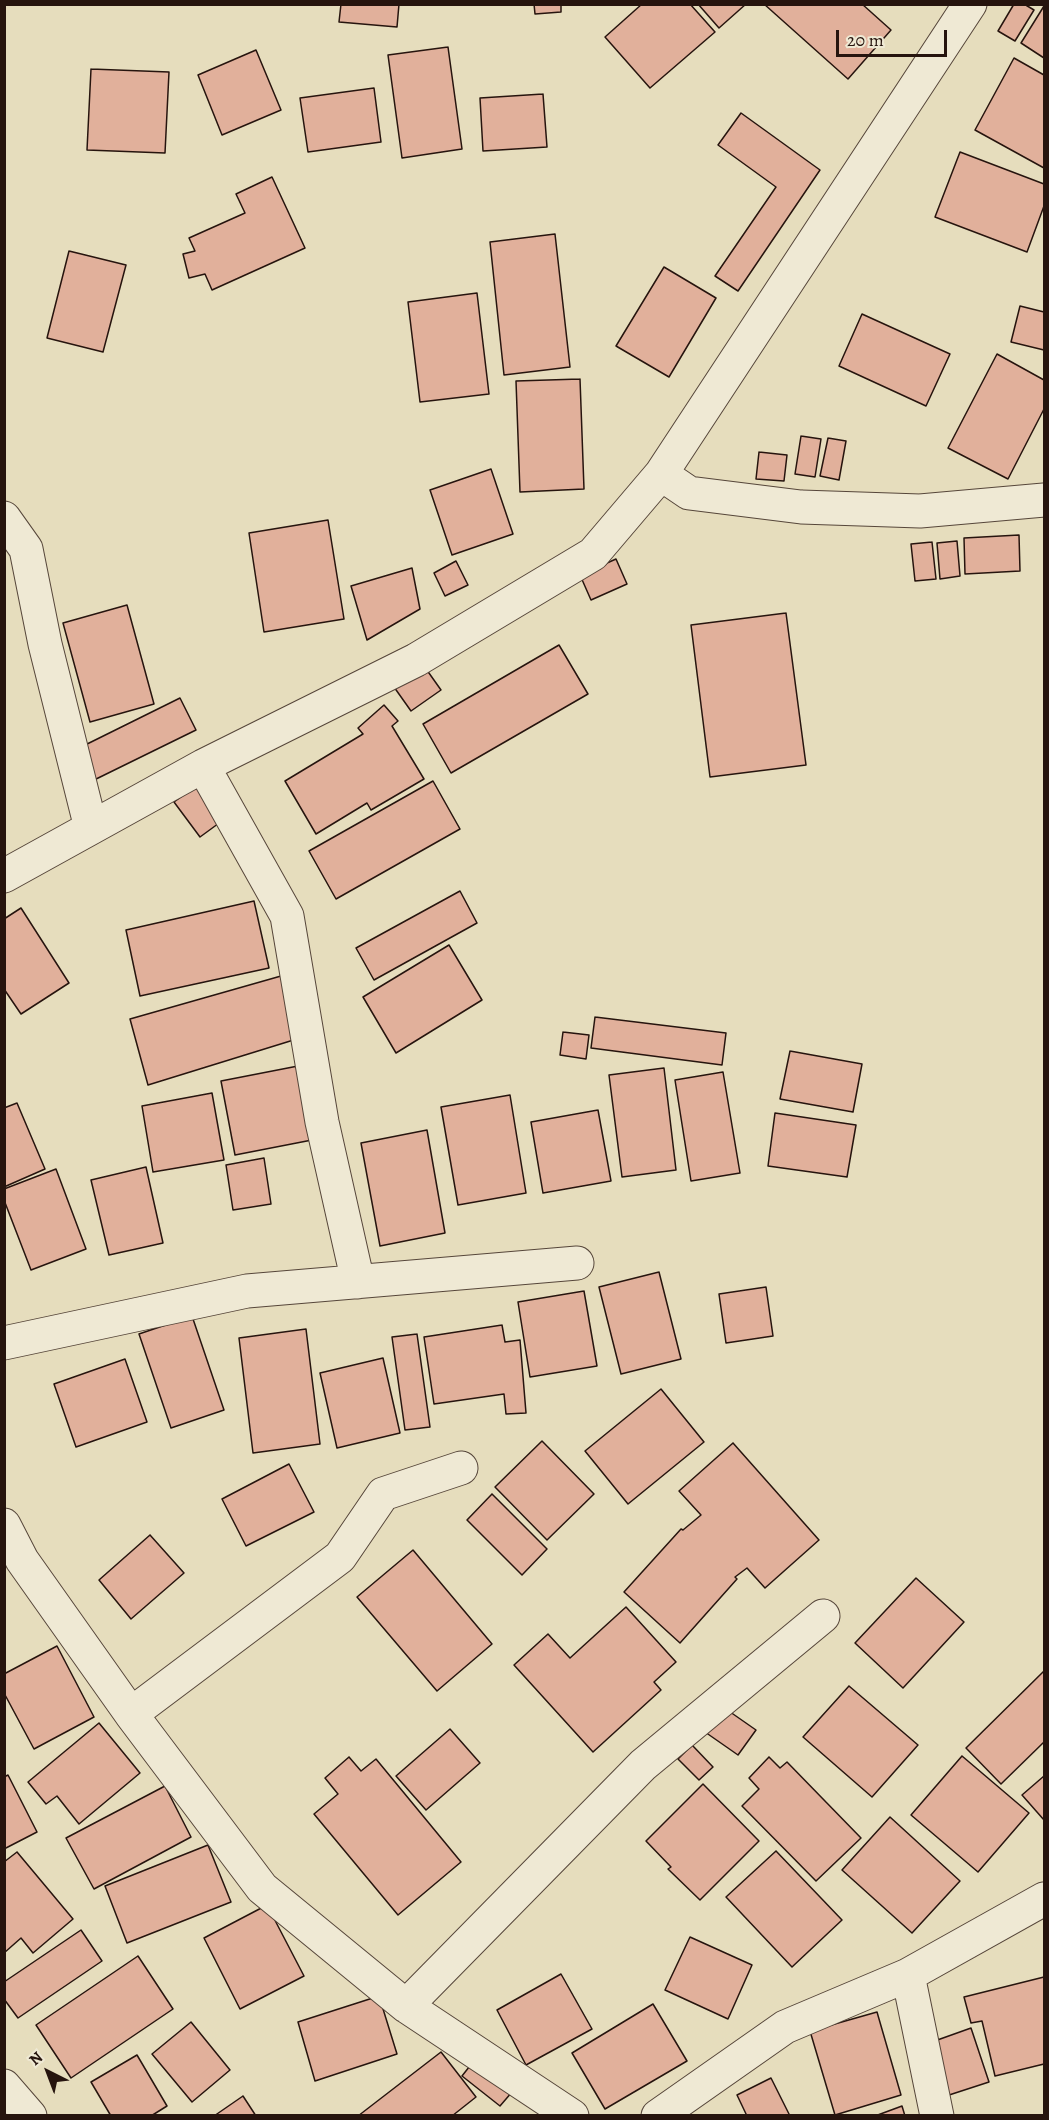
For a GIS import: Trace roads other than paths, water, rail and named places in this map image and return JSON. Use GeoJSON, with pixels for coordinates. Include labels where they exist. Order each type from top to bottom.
{"type":"FeatureCollection","features":[{"type":"Feature","properties":{"kind":"street"},"geometry":{"type":"LineString","coordinates":[[4,876],[204,766],[416,660],[593,554],[661,474],[970,4]]}},
{"type":"Feature","properties":{"kind":"street"},"geometry":{"type":"LineString","coordinates":[[661,474],[689,493],[801,507],[920,511],[1044,500]]}},
{"type":"Feature","properties":{"kind":"street"},"geometry":{"type":"LineString","coordinates":[[4,519],[26,549],[45,644],[91,828]]}},
{"type":"Feature","properties":{"kind":"street"},"geometry":{"type":"LineString","coordinates":[[204,766],[287,916],[322,1122],[358,1282]]}},
{"type":"Feature","properties":{"kind":"street"},"geometry":{"type":"LineString","coordinates":[[4,1343],[247,1292],[577,1263]]}},
{"type":"Feature","properties":{"kind":"street"},"geometry":{"type":"LineString","coordinates":[[131,1714],[340,1557],[383,1494],[461,1468]]}},
{"type":"Feature","properties":{"kind":"street"},"geometry":{"type":"LineString","coordinates":[[4,1525],[22,1560],[131,1714],[262,1888],[406,2006],[572,2115]]}},
{"type":"Feature","properties":{"kind":"street"},"geometry":{"type":"LineString","coordinates":[[406,2006],[643,1765],[823,1616]]}},
{"type":"Feature","properties":{"kind":"street"},"geometry":{"type":"LineString","coordinates":[[658,2115],[784,2027],[908,1975],[1044,1899]]}},
{"type":"Feature","properties":{"kind":"street"},"geometry":{"type":"LineString","coordinates":[[908,1975],[937,2115]]}},
{"type":"Feature","properties":{"kind":"street"},"geometry":{"type":"LineString","coordinates":[[4,2086],[30,2115]]}}]}
